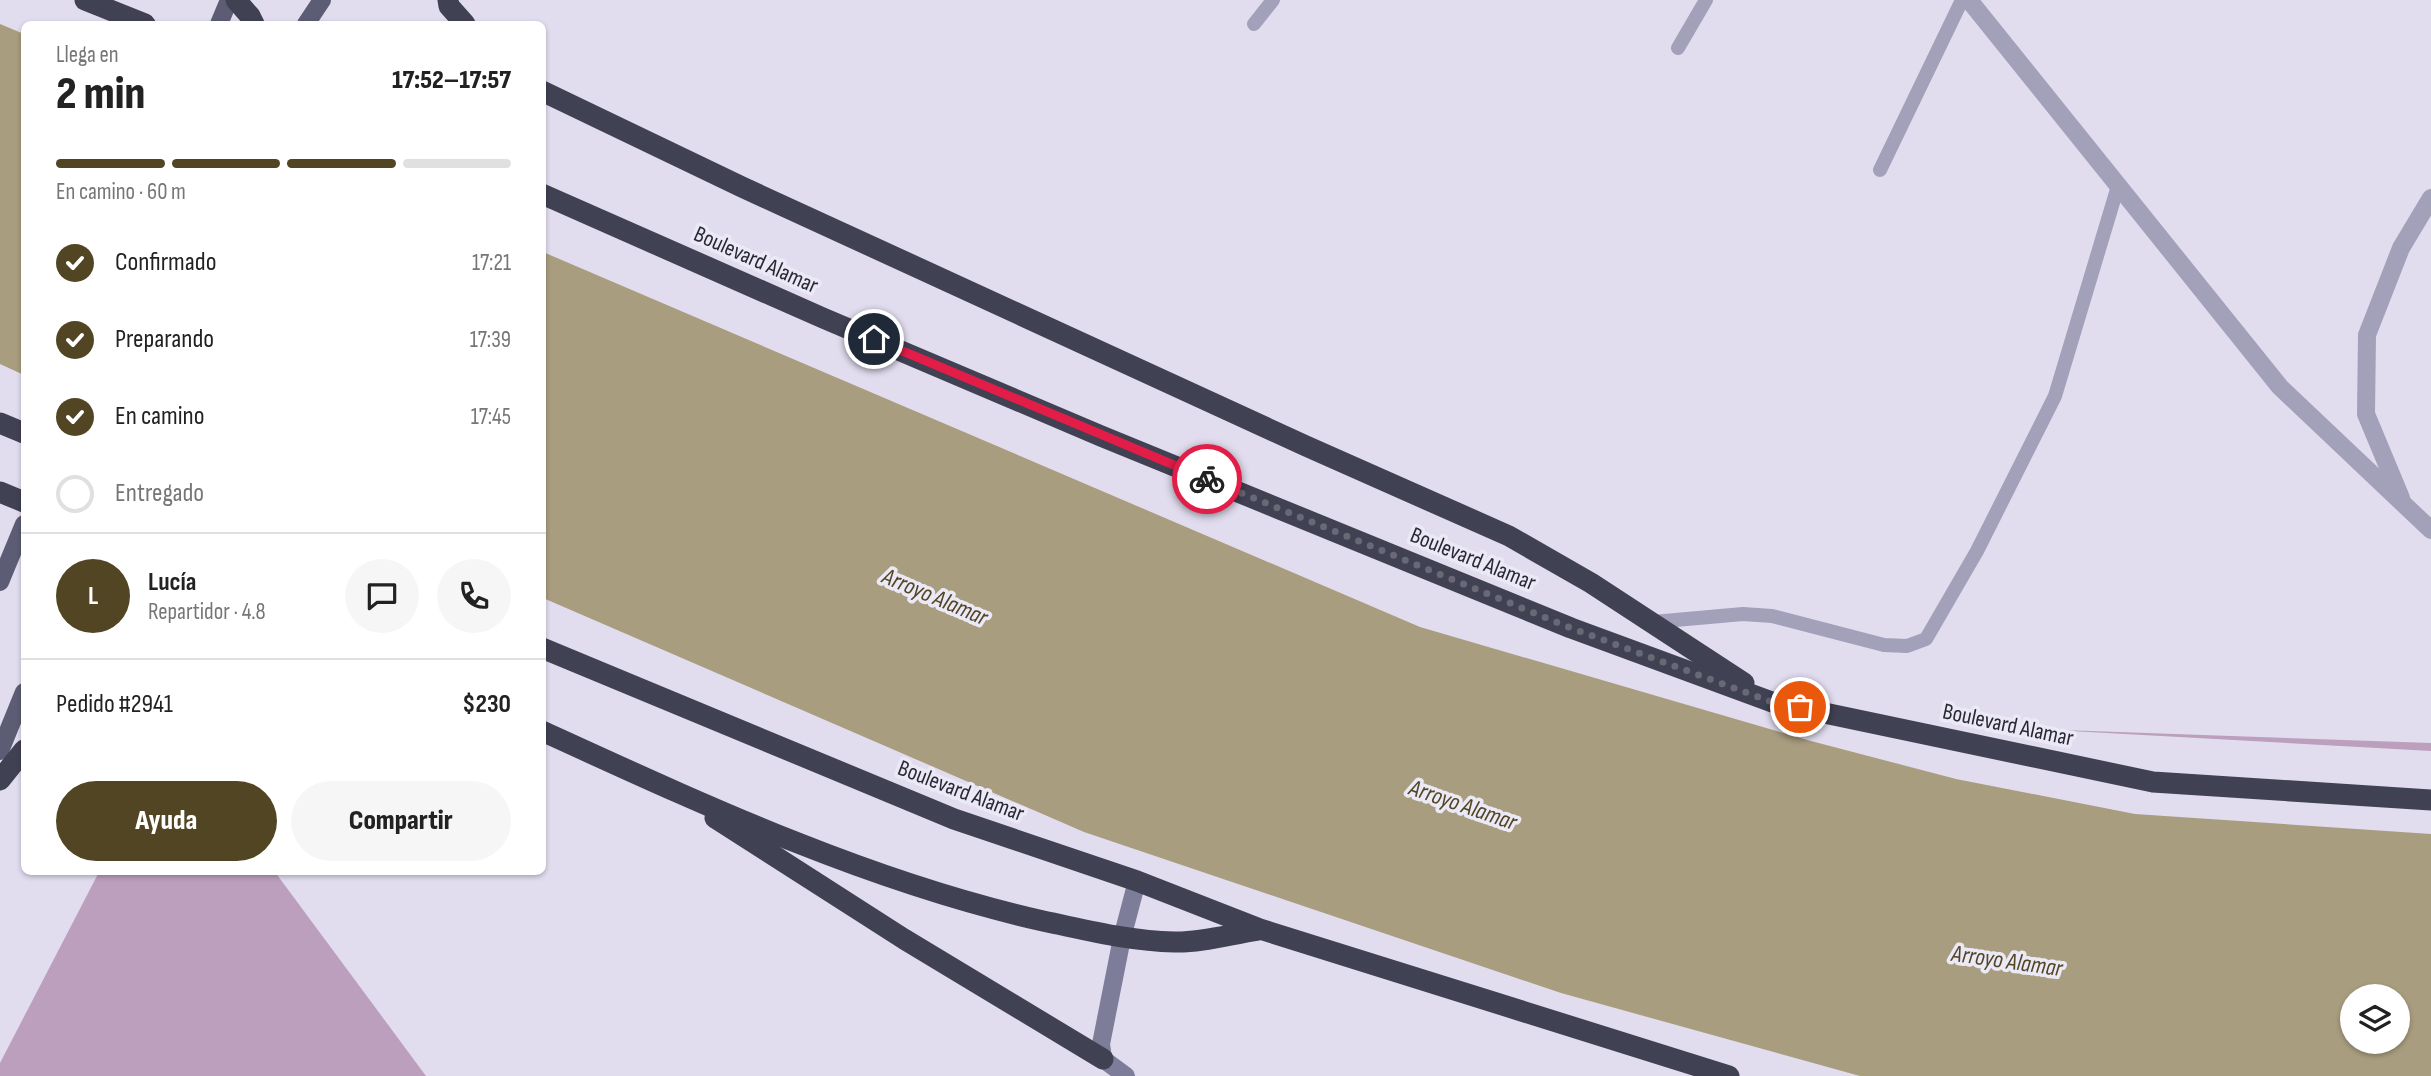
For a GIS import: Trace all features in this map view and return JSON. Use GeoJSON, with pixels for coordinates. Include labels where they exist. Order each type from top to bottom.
{"type":"FeatureCollection","features":[{"type":"Feature","properties":{"kind":"highway"},"geometry":{"type":"LineString","coordinates":[[85,0],[138,21]]}},
{"type":"Feature","properties":{"kind":"highway"},"geometry":{"type":"LineString","coordinates":[[236,0],[252,21]]}},
{"type":"Feature","properties":{"kind":"highway"},"geometry":{"type":"LineString","coordinates":[[448,0],[449,6],[463,21]]}},
{"type":"Feature","properties":{"kind":"highway"},"geometry":{"type":"LineString","coordinates":[[546,93],[843,233],[1306,446],[1509,536],[1653,621],[1772,702]]}},
{"type":"Feature","properties":{"kind":"highway","name":"Boulevard Alamar"},"geometry":{"type":"LineString","coordinates":[[546,196],[823,318],[1101,436],[1571,628],[1772,702],[2153,782],[2431,800]]}},
{"type":"Feature","properties":{"kind":"highway"},"geometry":{"type":"LineString","coordinates":[[0,423],[21,432]]}},
{"type":"Feature","properties":{"kind":"highway"},"geometry":{"type":"LineString","coordinates":[[0,492],[21,501]]}},
{"type":"Feature","properties":{"kind":"highway","name":"Boulevard Alamar"},"geometry":{"type":"LineString","coordinates":[[546,650],[954,819],[1137,880],[1260,929],[1729,1076]]}},
{"type":"Feature","properties":{"kind":"highway"},"geometry":{"type":"LineString","coordinates":[[546,734],[672,790],[884,876],[995,910],[1122,938],[1177,942],[1260,929]]}},
{"type":"Feature","properties":{"kind":"highway"},"geometry":{"type":"LineString","coordinates":[[0,780],[21,754]]}},
{"type":"Feature","properties":{"kind":"highway"},"geometry":{"type":"LineString","coordinates":[[672,790],[904,939],[1103,1059]]}},
{"type":"Feature","properties":{"kind":"main road"},"geometry":{"type":"LineString","coordinates":[[221,21],[229,0]]}},
{"type":"Feature","properties":{"kind":"main road"},"geometry":{"type":"LineString","coordinates":[[308,21],[322,0]]}},
{"type":"Feature","properties":{"kind":"main road"},"geometry":{"type":"LineString","coordinates":[[0,582],[21,531]]}},
{"type":"Feature","properties":{"kind":"main road"},"geometry":{"type":"LineString","coordinates":[[0,751],[21,699]]}},
{"type":"Feature","properties":{"kind":"main road"},"geometry":{"type":"LineString","coordinates":[[1126,1076],[1103,1059],[1101,1044],[1122,938],[1137,880]]}},
{"type":"Feature","properties":{"kind":"street"},"geometry":{"type":"LineString","coordinates":[[1969,0],[2280,387],[2431,530]]}},
{"type":"Feature","properties":{"kind":"street"},"geometry":{"type":"LineString","coordinates":[[2405,508],[2366,414],[2367,335],[2401,248],[2431,198]]}},
{"type":"Feature","properties":{"kind":"lane"},"geometry":{"type":"LineString","coordinates":[[1254,24],[1273,0]]}},
{"type":"Feature","properties":{"kind":"lane"},"geometry":{"type":"LineString","coordinates":[[1678,48],[1706,0]]}},
{"type":"Feature","properties":{"kind":"lane"},"geometry":{"type":"LineString","coordinates":[[1880,170],[1962,0]]}},
{"type":"Feature","properties":{"kind":"lane"},"geometry":{"type":"LineString","coordinates":[[1653,621],[1744,614],[1772,616],[1884,645],[1907,646],[1926,639],[1977,551],[2055,397],[2118,186]]}},
{"type":"Feature","properties":{"kind":"shaded area"},"geometry":{"type":"Polygon","coordinates":[[[2034,729],[2431,743],[2431,751],[2034,729]]]}},
{"type":"Feature","properties":{"kind":"shaded area"},"geometry":{"type":"Polygon","coordinates":[[[97,875],[277,875],[426,1076],[0,1076],[0,1063],[97,875]]]}},
{"type":"Feature","properties":{"kind":"water"},"geometry":{"type":"Polygon","coordinates":[[[0,24],[21,33],[21,374],[0,364],[0,24]]]}},
{"type":"Feature","properties":{"kind":"water","name":"Arroyo Alamar"},"geometry":{"type":"Polygon","coordinates":[[[546,253],[1420,627],[1811,741],[1956,779],[2135,814],[2431,834],[2431,1076],[1860,1076],[1561,993],[1084,832],[546,599],[546,253]]]}},
{"type":"Feature","properties":{"kind":"way so far"},"geometry":{"type":"LineString","coordinates":[[1207,479],[1571,628],[1772,702],[1800,707]]}},
{"type":"Feature","properties":{"kind":"route"},"geometry":{"type":"LineString","coordinates":[[874,339],[1207,479]]}}]}
